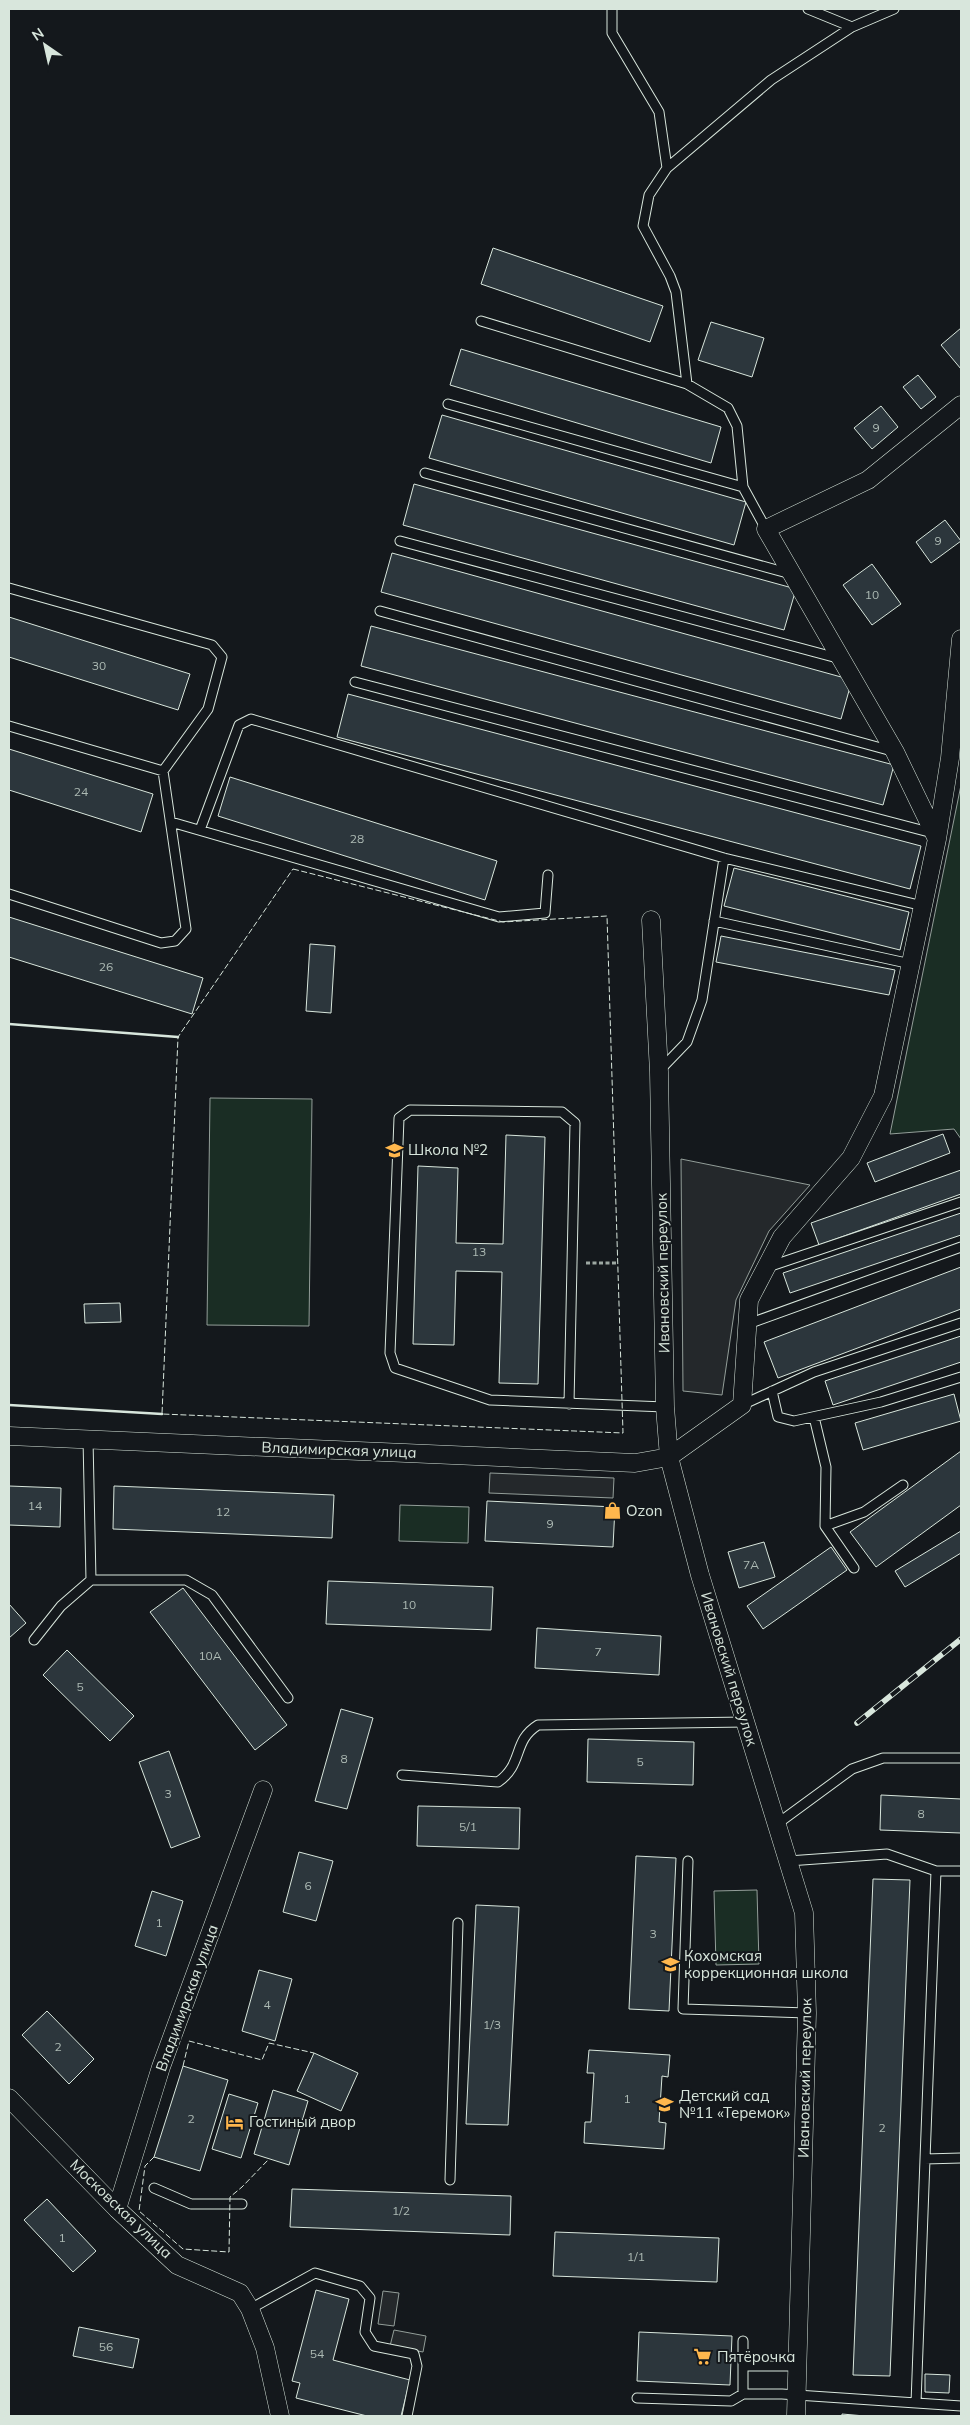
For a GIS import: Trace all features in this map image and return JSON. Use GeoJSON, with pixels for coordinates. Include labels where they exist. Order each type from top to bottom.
{"type":"FeatureCollection","features":[{"type":"Feature","properties":{"kind":"street"},"geometry":{"type":"LineString","coordinates":[[935,834],[895,752],[766,530],[868,480],[961,405]]}},
{"type":"Feature","properties":{"kind":"street"},"geometry":{"type":"LineString","coordinates":[[669,1457],[742,1406],[749,1300],[782,1237],[851,1158],[884,1096],[923,906],[950,758],[961,639]]}},
{"type":"Feature","properties":{"kind":"street","name":"Ивановский переулок"},"geometry":{"type":"LineString","coordinates":[[651,920],[659,1072],[665,1407],[669,1457],[700,1575],[804,1913],[807,2013],[796,2416]]}},
{"type":"Feature","properties":{"kind":"street","name":"Владимирская улица"},"geometry":{"type":"LineString","coordinates":[[9,1436],[636,1463],[669,1457]]}},
{"type":"Feature","properties":{"kind":"street","name":"Владимирская улица"},"geometry":{"type":"LineString","coordinates":[[117,2209],[161,2067],[263,1790]]}},
{"type":"Feature","properties":{"kind":"street","name":"Московская улица"},"geometry":{"type":"LineString","coordinates":[[9,2098],[117,2209],[177,2264],[240,2293],[250,2309],[265,2348],[280,2416]]}},
{"type":"Feature","properties":{"kind":"lane"},"geometry":{"type":"LineString","coordinates":[[612,9],[612,33],[659,112],[667,168]]}},
{"type":"Feature","properties":{"kind":"lane"},"geometry":{"type":"LineString","coordinates":[[808,9],[852,27]]}},
{"type":"Feature","properties":{"kind":"lane"},"geometry":{"type":"LineString","coordinates":[[687,384],[676,292],[670,276],[644,226],[648,195],[667,168],[771,80],[852,27],[894,9]]}},
{"type":"Feature","properties":{"kind":"lane"},"geometry":{"type":"LineString","coordinates":[[481,321],[687,384],[728,408],[737,426],[743,487],[766,530]]}},
{"type":"Feature","properties":{"kind":"lane"},"geometry":{"type":"LineString","coordinates":[[448,404],[743,487]]}},
{"type":"Feature","properties":{"kind":"lane"},"geometry":{"type":"LineString","coordinates":[[425,473],[792,574]]}},
{"type":"Feature","properties":{"kind":"lane"},"geometry":{"type":"LineString","coordinates":[[400,541],[841,659]]}},
{"type":"Feature","properties":{"kind":"lane"},"geometry":{"type":"LineString","coordinates":[[9,588],[212,645],[222,657],[208,709],[163,771],[186,929],[175,941],[161,943],[9,894]]}},
{"type":"Feature","properties":{"kind":"lane"},"geometry":{"type":"LineString","coordinates":[[380,611],[895,752]]}},
{"type":"Feature","properties":{"kind":"lane"},"geometry":{"type":"LineString","coordinates":[[355,682],[935,834]]}},
{"type":"Feature","properties":{"kind":"lane"},"geometry":{"type":"LineString","coordinates":[[200,830],[239,725],[252,719],[724,858],[923,906]]}},
{"type":"Feature","properties":{"kind":"lane"},"geometry":{"type":"LineString","coordinates":[[9,726],[163,771]]}},
{"type":"Feature","properties":{"kind":"lane"},"geometry":{"type":"LineString","coordinates":[[171,822],[499,916],[545,913],[548,875]]}},
{"type":"Feature","properties":{"kind":"lane"},"geometry":{"type":"LineString","coordinates":[[659,1072],[687,1042],[702,1000],[724,858]]}},
{"type":"Feature","properties":{"kind":"lane"},"geometry":{"type":"LineString","coordinates":[[714,921],[911,964]]}},
{"type":"Feature","properties":{"kind":"lane"},"geometry":{"type":"LineString","coordinates":[[569,1404],[575,1122],[562,1112],[410,1110],[399,1118],[390,1354],[395,1368],[490,1400],[569,1404],[665,1407]]}},
{"type":"Feature","properties":{"kind":"lane"},"geometry":{"type":"LineString","coordinates":[[766,1268],[961,1202]]}},
{"type":"Feature","properties":{"kind":"lane"},"geometry":{"type":"LineString","coordinates":[[748,1324],[961,1247]]}},
{"type":"Feature","properties":{"kind":"lane"},"geometry":{"type":"LineString","coordinates":[[742,1406],[814,1372],[961,1323]]}},
{"type":"Feature","properties":{"kind":"lane"},"geometry":{"type":"LineString","coordinates":[[772,1392],[778,1417],[794,1421],[880,1402],[960,1379]]}},
{"type":"Feature","properties":{"kind":"lane"},"geometry":{"type":"LineString","coordinates":[[814,1417],[826,1467],[825,1526],[854,1568]]}},
{"type":"Feature","properties":{"kind":"lane"},"geometry":{"type":"LineString","coordinates":[[88,1439],[91,1580]]}},
{"type":"Feature","properties":{"kind":"lane"},"geometry":{"type":"LineString","coordinates":[[825,1526],[864,1512],[903,1484]]}},
{"type":"Feature","properties":{"kind":"lane"},"geometry":{"type":"LineString","coordinates":[[34,1640],[61,1606],[91,1580],[186,1580],[212,1595],[288,1698]]}},
{"type":"Feature","properties":{"kind":"lane"},"geometry":{"type":"LineString","coordinates":[[402,1775],[498,1782],[510,1774],[525,1733],[538,1725],[746,1722]]}},
{"type":"Feature","properties":{"kind":"lane"},"geometry":{"type":"LineString","coordinates":[[777,1824],[852,1770],[883,1758],[961,1758]]}},
{"type":"Feature","properties":{"kind":"lane"},"geometry":{"type":"LineString","coordinates":[[788,1862],[887,1854],[936,1871],[961,1871]]}},
{"type":"Feature","properties":{"kind":"lane"},"geometry":{"type":"LineString","coordinates":[[688,1861],[683,2009],[807,2013]]}},
{"type":"Feature","properties":{"kind":"lane"},"geometry":{"type":"LineString","coordinates":[[916,2403],[936,1871]]}},
{"type":"Feature","properties":{"kind":"lane"},"geometry":{"type":"LineString","coordinates":[[450,2180],[458,1922]]}},
{"type":"Feature","properties":{"kind":"lane"},"geometry":{"type":"LineString","coordinates":[[925,2159],[961,2158]]}},
{"type":"Feature","properties":{"kind":"lane"},"geometry":{"type":"LineString","coordinates":[[154,2188],[191,2204],[242,2204]]}},
{"type":"Feature","properties":{"kind":"lane"},"geometry":{"type":"LineString","coordinates":[[250,2309],[315,2273],[360,2286],[370,2298],[365,2332],[374,2346],[414,2354],[417,2366],[407,2416]]}},
{"type":"Feature","properties":{"kind":"lane"},"geometry":{"type":"LineString","coordinates":[[743,2341],[743,2394]]}},
{"type":"Feature","properties":{"kind":"lane"},"geometry":{"type":"LineString","coordinates":[[743,2366],[797,2366]]}},
{"type":"Feature","properties":{"kind":"lane"},"geometry":{"type":"LineString","coordinates":[[637,2398],[731,2401],[743,2394],[796,2395],[961,2406]]}},
{"type":"Feature","properties":{"kind":"path"},"geometry":{"type":"LineString","coordinates":[[572,1263],[618,1263]]}},
{"type":"Feature","properties":{"kind":"green space"},"geometry":{"type":"Polygon","coordinates":[[[961,785],[961,1139],[954,1129],[890,1134],[961,785]]]}},
{"type":"Feature","properties":{"kind":"green space"},"geometry":{"type":"Polygon","coordinates":[[[210,1098],[312,1099],[309,1326],[207,1325],[210,1098]]]}},
{"type":"Feature","properties":{"kind":"green space"},"geometry":{"type":"Polygon","coordinates":[[[400,1505],[469,1507],[468,1543],[399,1541],[400,1505]]]}},
{"type":"Feature","properties":{"kind":"green space"},"geometry":{"type":"Polygon","coordinates":[[[757,1890],[759,1964],[716,1965],[714,1891],[757,1890]]]}},
{"type":"Feature","properties":{"kind":"shaded area"},"geometry":{"type":"Polygon","coordinates":[[[681,1159],[810,1185],[769,1231],[736,1300],[722,1395],[683,1391],[681,1159]]]}},
{"type":"Feature","properties":{"kind":"shaded area"},"geometry":{"type":"Polygon","coordinates":[[[490,1473],[614,1478],[613,1498],[489,1493],[490,1473]]]}},
{"type":"Feature","properties":{"kind":"shaded area"},"geometry":{"type":"Polygon","coordinates":[[[383,2291],[399,2293],[394,2326],[378,2324],[383,2291]]]}},
{"type":"Feature","properties":{"kind":"shaded area"},"geometry":{"type":"Polygon","coordinates":[[[394,2330],[426,2336],[423,2352],[390,2346],[394,2330]]]}},
{"type":"Feature","properties":{"kind":"building"},"geometry":{"type":"Polygon","coordinates":[[[493,248],[663,306],[650,342],[481,284],[493,248]]]}},
{"type":"Feature","properties":{"kind":"building"},"geometry":{"type":"Polygon","coordinates":[[[711,322],[764,338],[752,377],[698,360],[711,322]]]}},
{"type":"Feature","properties":{"kind":"building"},"geometry":{"type":"Polygon","coordinates":[[[961,328],[961,369],[941,345],[961,328]]]}},
{"type":"Feature","properties":{"kind":"building"},"geometry":{"type":"Polygon","coordinates":[[[461,349],[721,427],[711,463],[450,385],[461,349]]]}},
{"type":"Feature","properties":{"kind":"building"},"geometry":{"type":"Polygon","coordinates":[[[918,375],[936,397],[921,409],[903,387],[918,375]]]}},
{"type":"Feature","properties":{"kind":"building"},"geometry":{"type":"Polygon","coordinates":[[[881,406],[898,427],[872,449],[854,428],[881,406]]]}},
{"type":"Feature","properties":{"kind":"building"},"geometry":{"type":"Polygon","coordinates":[[[442,415],[746,502],[734,545],[429,458],[442,415]]]}},
{"type":"Feature","properties":{"kind":"building"},"geometry":{"type":"Polygon","coordinates":[[[414,484],[796,589],[784,630],[403,525],[414,484]]]}},
{"type":"Feature","properties":{"kind":"building"},"geometry":{"type":"Polygon","coordinates":[[[945,520],[961,541],[931,563],[916,542],[945,520]]]}},
{"type":"Feature","properties":{"kind":"building"},"geometry":{"type":"Polygon","coordinates":[[[392,553],[852,680],[841,719],[381,592],[392,553]]]}},
{"type":"Feature","properties":{"kind":"building"},"geometry":{"type":"Polygon","coordinates":[[[872,564],[901,604],[872,625],[843,585],[872,564]]]}},
{"type":"Feature","properties":{"kind":"building"},"geometry":{"type":"Polygon","coordinates":[[[9,617],[190,674],[178,710],[9,657],[9,617]]]}},
{"type":"Feature","properties":{"kind":"building"},"geometry":{"type":"Polygon","coordinates":[[[371,626],[894,765],[883,805],[361,666],[371,626]]]}},
{"type":"Feature","properties":{"kind":"building"},"geometry":{"type":"Polygon","coordinates":[[[348,694],[921,846],[910,889],[337,737],[348,694]]]}},
{"type":"Feature","properties":{"kind":"building"},"geometry":{"type":"Polygon","coordinates":[[[9,749],[153,794],[141,832],[9,790],[9,749]]]}},
{"type":"Feature","properties":{"kind":"building"},"geometry":{"type":"Polygon","coordinates":[[[230,777],[497,861],[485,900],[218,816],[230,777]]]}},
{"type":"Feature","properties":{"kind":"building"},"geometry":{"type":"Polygon","coordinates":[[[734,868],[909,912],[900,950],[724,906],[734,868]]]}},
{"type":"Feature","properties":{"kind":"building"},"geometry":{"type":"Polygon","coordinates":[[[9,917],[203,978],[192,1014],[9,957],[9,917]]]}},
{"type":"Feature","properties":{"kind":"building"},"geometry":{"type":"Polygon","coordinates":[[[721,936],[895,970],[889,995],[716,962],[721,936]]]}},
{"type":"Feature","properties":{"kind":"building"},"geometry":{"type":"Polygon","coordinates":[[[310,944],[335,946],[331,1013],[306,1011],[310,944]]]}},
{"type":"Feature","properties":{"kind":"building"},"geometry":{"type":"Polygon","coordinates":[[[943,1134],[950,1153],[875,1182],[867,1163],[943,1134]]]}},
{"type":"Feature","properties":{"kind":"building"},"geometry":{"type":"Polygon","coordinates":[[[506,1135],[545,1137],[538,1384],[499,1383],[502,1272],[456,1271],[454,1345],[413,1344],[418,1166],[458,1168],[456,1243],[503,1244],[506,1135]]]}},
{"type":"Feature","properties":{"kind":"building"},"geometry":{"type":"Polygon","coordinates":[[[961,1170],[961,1194],[819,1245],[811,1223],[961,1170]]]}},
{"type":"Feature","properties":{"kind":"building"},"geometry":{"type":"Polygon","coordinates":[[[961,1213],[961,1235],[790,1293],[783,1273],[961,1213]]]}},
{"type":"Feature","properties":{"kind":"building"},"geometry":{"type":"Polygon","coordinates":[[[961,1267],[961,1309],[778,1378],[764,1342],[961,1267]]]}},
{"type":"Feature","properties":{"kind":"building"},"geometry":{"type":"Polygon","coordinates":[[[120,1303],[121,1322],[85,1323],[84,1304],[120,1303]]]}},
{"type":"Feature","properties":{"kind":"building"},"geometry":{"type":"Polygon","coordinates":[[[961,1336],[961,1362],[833,1405],[825,1381],[961,1336]]]}},
{"type":"Feature","properties":{"kind":"building"},"geometry":{"type":"Polygon","coordinates":[[[954,1394],[961,1421],[863,1450],[855,1423],[954,1394]]]}},
{"type":"Feature","properties":{"kind":"building"},"geometry":{"type":"Polygon","coordinates":[[[961,1451],[961,1505],[876,1567],[850,1532],[961,1451]]]}},
{"type":"Feature","properties":{"kind":"building"},"geometry":{"type":"Polygon","coordinates":[[[9,1486],[61,1488],[60,1527],[9,1525],[9,1486]]]}},
{"type":"Feature","properties":{"kind":"building"},"geometry":{"type":"Polygon","coordinates":[[[114,1486],[334,1495],[332,1538],[113,1529],[114,1486]]]}},
{"type":"Feature","properties":{"kind":"building"},"geometry":{"type":"Polygon","coordinates":[[[487,1501],[615,1507],[613,1547],[485,1541],[487,1501]]]}},
{"type":"Feature","properties":{"kind":"building"},"geometry":{"type":"Polygon","coordinates":[[[961,1531],[961,1553],[905,1587],[895,1571],[961,1531]]]}},
{"type":"Feature","properties":{"kind":"building"},"geometry":{"type":"Polygon","coordinates":[[[764,1542],[775,1577],[739,1588],[728,1552],[764,1542]]]}},
{"type":"Feature","properties":{"kind":"building"},"geometry":{"type":"Polygon","coordinates":[[[831,1547],[847,1570],[763,1629],[747,1606],[831,1547]]]}},
{"type":"Feature","properties":{"kind":"building"},"geometry":{"type":"Polygon","coordinates":[[[328,1581],[493,1587],[491,1630],[326,1624],[328,1581]]]}},
{"type":"Feature","properties":{"kind":"building"},"geometry":{"type":"Polygon","coordinates":[[[183,1588],[287,1725],[255,1750],[150,1612],[183,1588]]]}},
{"type":"Feature","properties":{"kind":"building"},"geometry":{"type":"Polygon","coordinates":[[[9,1604],[26,1623],[9,1638],[9,1604]]]}},
{"type":"Feature","properties":{"kind":"building"},"geometry":{"type":"Polygon","coordinates":[[[537,1628],[661,1636],[659,1675],[535,1668],[537,1628]]]}},
{"type":"Feature","properties":{"kind":"building"},"geometry":{"type":"Polygon","coordinates":[[[67,1650],[134,1716],[110,1741],[43,1675],[67,1650]]]}},
{"type":"Feature","properties":{"kind":"building"},"geometry":{"type":"Polygon","coordinates":[[[341,1709],[373,1718],[347,1809],[315,1801],[341,1709]]]}},
{"type":"Feature","properties":{"kind":"building"},"geometry":{"type":"Polygon","coordinates":[[[588,1739],[694,1742],[693,1785],[587,1782],[588,1739]]]}},
{"type":"Feature","properties":{"kind":"building"},"geometry":{"type":"Polygon","coordinates":[[[169,1751],[200,1837],[171,1848],[139,1762],[169,1751]]]}},
{"type":"Feature","properties":{"kind":"building"},"geometry":{"type":"Polygon","coordinates":[[[881,1795],[961,1799],[961,1833],[880,1830],[881,1795]]]}},
{"type":"Feature","properties":{"kind":"building"},"geometry":{"type":"Polygon","coordinates":[[[418,1806],[520,1808],[519,1849],[417,1846],[418,1806]]]}},
{"type":"Feature","properties":{"kind":"building"},"geometry":{"type":"Polygon","coordinates":[[[299,1852],[333,1861],[316,1921],[283,1912],[299,1852]]]}},
{"type":"Feature","properties":{"kind":"building"},"geometry":{"type":"Polygon","coordinates":[[[636,1856],[676,1858],[669,2011],[629,2009],[636,1856]]]}},
{"type":"Feature","properties":{"kind":"building"},"geometry":{"type":"Polygon","coordinates":[[[873,1879],[910,1880],[890,2376],[853,2375],[873,1879]]]}},
{"type":"Feature","properties":{"kind":"building"},"geometry":{"type":"Polygon","coordinates":[[[152,1891],[183,1901],[166,1956],[135,1946],[152,1891]]]}},
{"type":"Feature","properties":{"kind":"building"},"geometry":{"type":"Polygon","coordinates":[[[476,1905],[519,1907],[508,2125],[466,2124],[476,1905]]]}},
{"type":"Feature","properties":{"kind":"building"},"geometry":{"type":"Polygon","coordinates":[[[259,1970],[292,1979],[275,2041],[242,2031],[259,1970]]]}},
{"type":"Feature","properties":{"kind":"building"},"geometry":{"type":"Polygon","coordinates":[[[47,2011],[94,2059],[69,2084],[22,2035],[47,2011]]]}},
{"type":"Feature","properties":{"kind":"building"},"geometry":{"type":"Polygon","coordinates":[[[589,2050],[670,2055],[668,2077],[662,2076],[659,2122],[666,2123],[664,2149],[584,2143],[585,2122],[591,2122],[594,2073],[587,2073],[589,2050]]]}},
{"type":"Feature","properties":{"kind":"building"},"geometry":{"type":"Polygon","coordinates":[[[314,2053],[358,2073],[341,2111],[297,2091],[314,2053]]]}},
{"type":"Feature","properties":{"kind":"building"},"geometry":{"type":"Polygon","coordinates":[[[183,2066],[228,2080],[200,2171],[154,2157],[183,2066]]]}},
{"type":"Feature","properties":{"kind":"building"},"geometry":{"type":"Polygon","coordinates":[[[273,2090],[308,2101],[289,2165],[254,2154],[273,2090]]]}},
{"type":"Feature","properties":{"kind":"building"},"geometry":{"type":"Polygon","coordinates":[[[229,2094],[258,2103],[241,2158],[212,2149],[229,2094]]]}},
{"type":"Feature","properties":{"kind":"building"},"geometry":{"type":"Polygon","coordinates":[[[292,2189],[511,2196],[510,2235],[290,2227],[292,2189]]]}},
{"type":"Feature","properties":{"kind":"building"},"geometry":{"type":"Polygon","coordinates":[[[47,2199],[96,2251],[73,2272],[24,2220],[47,2199]]]}},
{"type":"Feature","properties":{"kind":"building"},"geometry":{"type":"Polygon","coordinates":[[[555,2232],[719,2238],[717,2282],[553,2276],[555,2232]]]}},
{"type":"Feature","properties":{"kind":"building"},"geometry":{"type":"Polygon","coordinates":[[[316,2290],[349,2299],[333,2360],[410,2380],[401,2416],[367,2416],[296,2398],[300,2383],[292,2381],[316,2290]]]}},
{"type":"Feature","properties":{"kind":"building"},"geometry":{"type":"Polygon","coordinates":[[[79,2327],[139,2339],[133,2368],[73,2356],[79,2327]]]}},
{"type":"Feature","properties":{"kind":"building"},"geometry":{"type":"Polygon","coordinates":[[[639,2332],[732,2336],[730,2385],[637,2381],[639,2332]]]}},
{"type":"Feature","properties":{"kind":"building"},"geometry":{"type":"Polygon","coordinates":[[[925,2374],[950,2375],[949,2393],[925,2392],[925,2374]]]}},
{"type":"Feature","properties":{"kind":"building"},"geometry":{"type":"Polygon","coordinates":[[[842,2414],[865,2416],[842,2416],[842,2414]]]}},
{"type":"Feature","properties":{"kind":"railway"},"geometry":{"type":"LineString","coordinates":[[857,1723],[961,1639]]}},
{"type":"Feature","properties":{"kind":"fence"},"geometry":{"type":"LineString","coordinates":[[293,869],[503,922],[607,916],[623,1433],[162,1414],[178,1037],[293,869]]}},
{"type":"Feature","properties":{"kind":"fence"},"geometry":{"type":"LineString","coordinates":[[183,2066],[189,2041],[262,2060],[269,2043],[314,2053]]}},
{"type":"Feature","properties":{"kind":"fence"},"geometry":{"type":"LineString","coordinates":[[154,2157],[145,2166],[139,2211],[183,2249],[229,2252],[230,2197],[269,2159]]}},
{"type":"Feature","properties":{"kind":"wall"},"geometry":{"type":"LineString","coordinates":[[9,1024],[178,1037]]}},
{"type":"Feature","properties":{"kind":"wall"},"geometry":{"type":"LineString","coordinates":[[9,1405],[162,1414]]}},
{"type":"Feature","properties":{"kind":"place","name":"Школа №2"},"geometry":{"type":"Point","coordinates":[394,1150]}},
{"type":"Feature","properties":{"kind":"place","name":"Ozon"},"geometry":{"type":"Point","coordinates":[612,1511]}},
{"type":"Feature","properties":{"kind":"place","name":"Кохомская коррекционная школа"},"geometry":{"type":"Point","coordinates":[670,1965]}},
{"type":"Feature","properties":{"kind":"place","name":"Детский сад №11 «Теремок»"},"geometry":{"type":"Point","coordinates":[665,2105]}},
{"type":"Feature","properties":{"kind":"place","name":"Гостиный двор"},"geometry":{"type":"Point","coordinates":[235,2122]}},
{"type":"Feature","properties":{"kind":"place","name":"Пятёрочка"},"geometry":{"type":"Point","coordinates":[703,2357]}}]}
